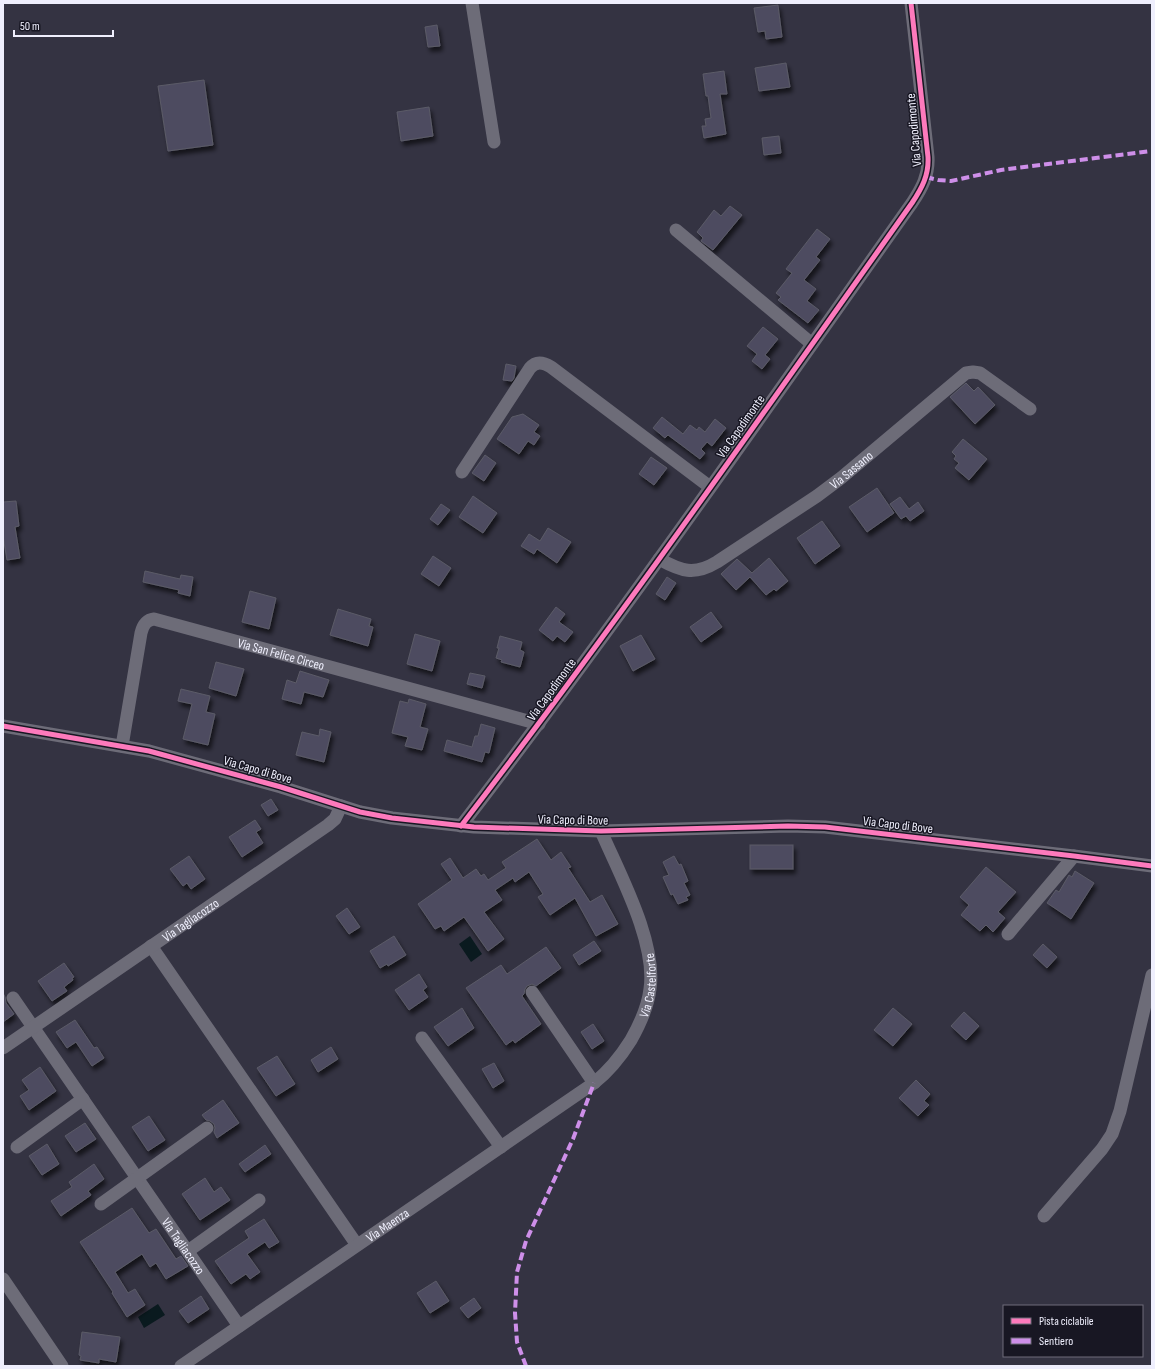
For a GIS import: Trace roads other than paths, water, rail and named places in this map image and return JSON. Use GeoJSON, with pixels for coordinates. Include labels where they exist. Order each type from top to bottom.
{"type":"FeatureCollection","features":[{"type":"Feature","properties":{"kind":"street"},"geometry":{"type":"LineString","coordinates":[[472,3],[494,142]]}},
{"type":"Feature","properties":{"kind":"street","name":"Via Capodimonte"},"geometry":{"type":"LineString","coordinates":[[461,826],[539,724],[659,559],[912,203],[926,178],[928,157],[911,3]]}},
{"type":"Feature","properties":{"kind":"street"},"geometry":{"type":"LineString","coordinates":[[676,230],[812,344]]}},
{"type":"Feature","properties":{"kind":"street"},"geometry":{"type":"LineString","coordinates":[[462,472],[530,368],[533,365],[540,363],[551,367],[710,487]]}},
{"type":"Feature","properties":{"kind":"street","name":"Via Sassano"},"geometry":{"type":"LineString","coordinates":[[659,559],[675,567],[691,571],[704,569],[717,562],[817,496],[841,478],[966,373],[980,373],[1030,409]]}},
{"type":"Feature","properties":{"kind":"street","name":"Via San Felice Circeo"},"geometry":{"type":"LineString","coordinates":[[122,746],[141,633],[145,623],[154,618],[539,724]]}},
{"type":"Feature","properties":{"kind":"street","name":"Via Capo di Bove"},"geometry":{"type":"LineString","coordinates":[[3,726],[122,746],[186,761],[281,787],[341,806],[381,816],[461,826],[601,831],[814,826],[1152,866]]}},
{"type":"Feature","properties":{"kind":"street","name":"Via Tagliacozzo"},"geometry":{"type":"LineString","coordinates":[[3,1048],[328,825],[335,819],[341,806]]}},
{"type":"Feature","properties":{"kind":"street","name":"Via Castelforte"},"geometry":{"type":"LineString","coordinates":[[594,1083],[617,1060],[635,1033],[646,1008],[651,979],[647,949],[638,919],[601,831]]}},
{"type":"Feature","properties":{"kind":"street"},"geometry":{"type":"LineString","coordinates":[[1008,934],[1074,856]]}},
{"type":"Feature","properties":{"kind":"street"},"geometry":{"type":"LineString","coordinates":[[151,946],[357,1245]]}},
{"type":"Feature","properties":{"kind":"street"},"geometry":{"type":"LineString","coordinates":[[1044,1216],[1105,1145],[1112,1134],[1120,1111],[1152,975]]}},
{"type":"Feature","properties":{"kind":"street"},"geometry":{"type":"LineString","coordinates":[[532,992],[594,1083]]}},
{"type":"Feature","properties":{"kind":"street","name":"Via Tagliacozzo"},"geometry":{"type":"LineString","coordinates":[[13,998],[239,1326]]}},
{"type":"Feature","properties":{"kind":"street"},"geometry":{"type":"LineString","coordinates":[[422,1038],[501,1147]]}},
{"type":"Feature","properties":{"kind":"street","name":"Via Maenza"},"geometry":{"type":"LineString","coordinates":[[181,1366],[594,1083]]}},
{"type":"Feature","properties":{"kind":"street"},"geometry":{"type":"LineString","coordinates":[[17,1147],[83,1100]]}},
{"type":"Feature","properties":{"kind":"street"},"geometry":{"type":"LineString","coordinates":[[100,1204],[207,1128]]}},
{"type":"Feature","properties":{"kind":"street"},"geometry":{"type":"LineString","coordinates":[[188,1251],[259,1200]]}},
{"type":"Feature","properties":{"kind":"street"},"geometry":{"type":"LineString","coordinates":[[3,1279],[62,1366]]}}]}
